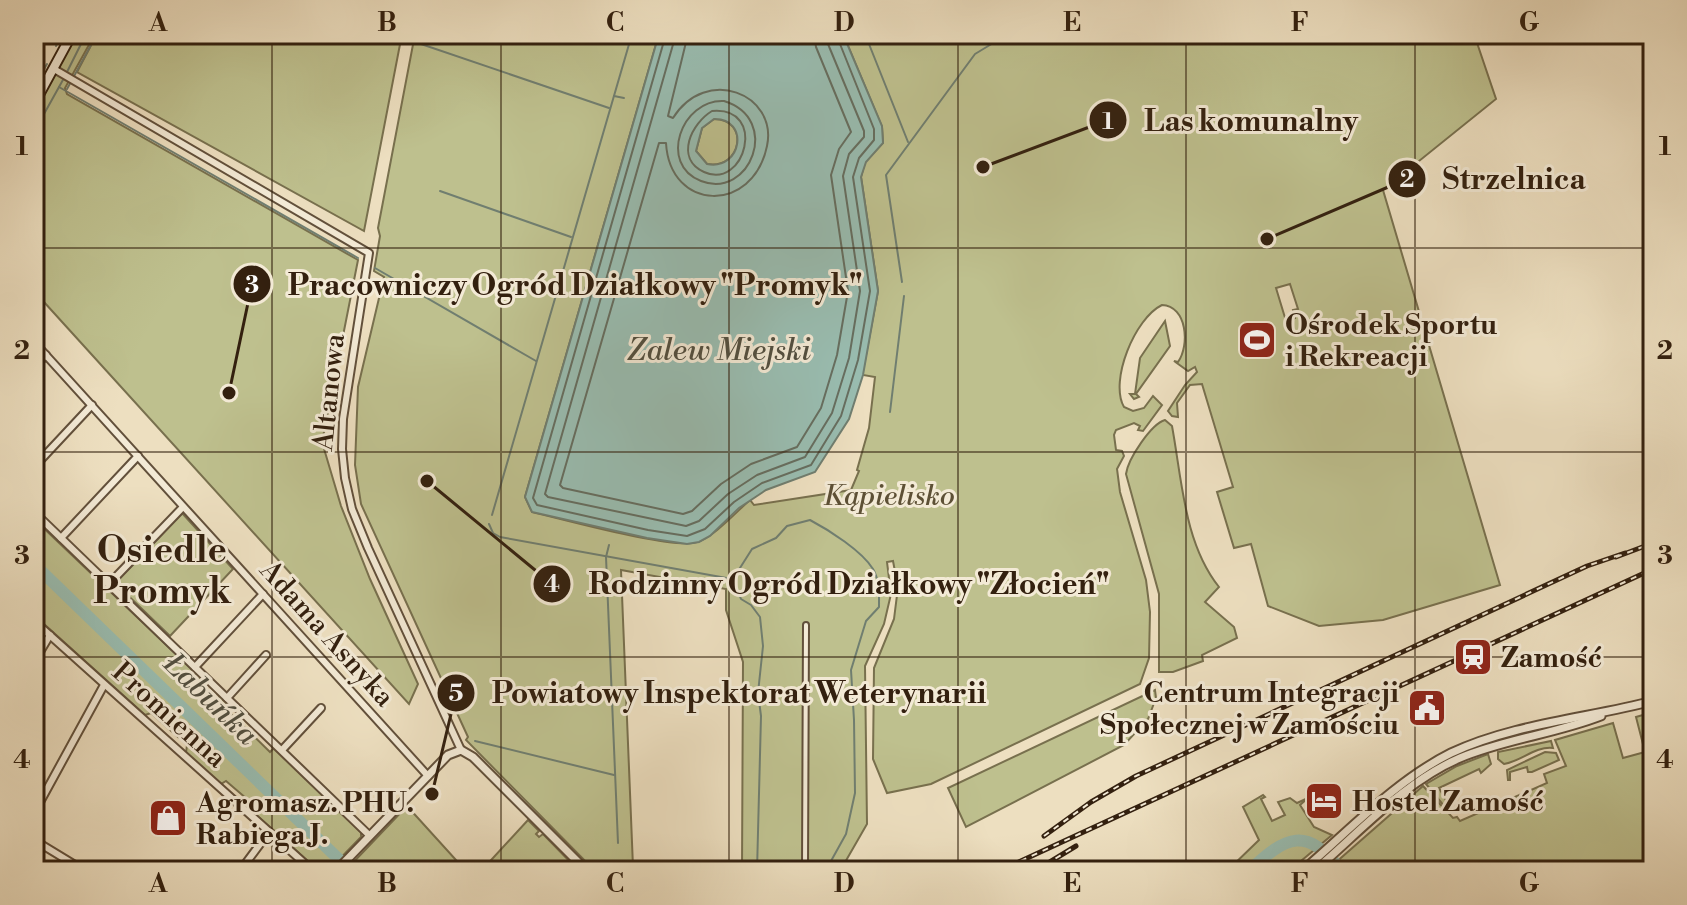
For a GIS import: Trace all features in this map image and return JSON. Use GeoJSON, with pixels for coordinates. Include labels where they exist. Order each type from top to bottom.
{"type":"FeatureCollection","features":[{"type":"Feature","properties":{"kind":"main road"},"geometry":{"type":"LineString","coordinates":[[34,104],[56,70],[72,34]]}},
{"type":"Feature","properties":{"kind":"street","name":"Altanowa"},"geometry":{"type":"LineString","coordinates":[[56,70],[369,253],[343,419],[342,449],[347,491],[368,548],[461,750],[468,752],[587,871]]}},
{"type":"Feature","properties":{"kind":"street","name":"Adama Asnyka"},"geometry":{"type":"LineString","coordinates":[[34,342],[428,776]]}},
{"type":"Feature","properties":{"kind":"street"},"geometry":{"type":"LineString","coordinates":[[34,367],[46,355]]}},
{"type":"Feature","properties":{"kind":"street"},"geometry":{"type":"LineString","coordinates":[[34,467],[92,405]]}},
{"type":"Feature","properties":{"kind":"street"},"geometry":{"type":"LineString","coordinates":[[61,538],[138,456]]}},
{"type":"Feature","properties":{"kind":"street"},"geometry":{"type":"LineString","coordinates":[[109,584],[183,507]]}},
{"type":"Feature","properties":{"kind":"street"},"geometry":{"type":"LineString","coordinates":[[34,512],[370,836]]}},
{"type":"Feature","properties":{"kind":"street"},"geometry":{"type":"LineString","coordinates":[[195,667],[263,594]]}},
{"type":"Feature","properties":{"kind":"street","name":"Promienna"},"geometry":{"type":"LineString","coordinates":[[34,621],[313,871]]}},
{"type":"Feature","properties":{"kind":"street"},"geometry":{"type":"LineString","coordinates":[[805,871],[806,625]]}},
{"type":"Feature","properties":{"kind":"street"},"geometry":{"type":"LineString","coordinates":[[34,662],[50,635]]}},
{"type":"Feature","properties":{"kind":"street"},"geometry":{"type":"LineString","coordinates":[[227,698],[266,655]]}},
{"type":"Feature","properties":{"kind":"street"},"geometry":{"type":"LineString","coordinates":[[34,813],[104,685]]}},
{"type":"Feature","properties":{"kind":"street"},"geometry":{"type":"LineString","coordinates":[[1302,871],[1314,868],[1407,790],[1451,762],[1484,749],[1653,701]]}},
{"type":"Feature","properties":{"kind":"street"},"geometry":{"type":"LineString","coordinates":[[282,750],[321,708]]}},
{"type":"Feature","properties":{"kind":"street"},"geometry":{"type":"LineString","coordinates":[[337,870],[450,753],[461,750]]}},
{"type":"Feature","properties":{"kind":"street"},"geometry":{"type":"LineString","coordinates":[[240,871],[269,832]]}},
{"type":"Feature","properties":{"kind":"street"},"geometry":{"type":"LineString","coordinates":[[34,840],[83,870]]}},
{"type":"Feature","properties":{"kind":"green space"},"geometry":{"type":"Polygon","coordinates":[[[77,34],[95,34],[65,88],[67,94],[358,260],[322,442],[341,506],[418,684],[409,704],[34,291],[34,113],[77,34]]]}},
{"type":"Feature","properties":{"kind":"green space"},"geometry":{"type":"Polygon","coordinates":[[[97,34],[402,34],[364,231],[77,72],[97,34]]]}},
{"type":"Feature","properties":{"kind":"green space","name":"Kąpielisko"},"geometry":{"type":"Polygon","coordinates":[[[415,34],[659,34],[525,497],[532,512],[642,538],[697,542],[718,529],[750,500],[754,505],[851,490],[859,471],[869,428],[875,377],[863,375],[863,371],[878,291],[861,177],[865,162],[883,143],[882,127],[843,34],[1474,34],[1496,99],[1383,190],[1500,585],[1383,620],[1319,626],[1268,606],[1251,544],[1234,548],[1217,492],[1233,487],[1202,384],[1190,385],[1177,403],[1178,417],[1168,411],[1197,372],[1195,367],[1188,371],[1174,361],[1178,362],[1182,355],[1184,328],[1177,312],[1162,305],[1143,323],[1127,351],[1122,367],[1120,396],[1124,407],[1133,411],[1144,408],[1153,396],[1162,405],[1143,431],[1138,430],[1140,426],[1134,423],[1116,430],[1114,435],[1116,450],[1122,451],[1124,456],[1117,469],[1120,492],[1146,580],[1150,612],[1149,658],[1140,684],[931,784],[887,793],[873,759],[874,668],[894,619],[898,587],[893,561],[887,562],[891,594],[884,624],[865,666],[867,824],[840,871],[742,871],[743,662],[726,610],[726,589],[621,570],[633,867],[638,871],[595,871],[466,740],[468,737],[361,504],[355,465],[358,387],[384,277],[374,271],[380,236],[378,228],[415,34]],[[1290,284],[1276,288],[1286,321],[1295,318],[1293,310],[1298,309],[1290,284]]]}},
{"type":"Feature","properties":{"kind":"green space"},"geometry":{"type":"Polygon","coordinates":[[[714,119],[725,121],[733,127],[737,144],[728,160],[707,164],[696,151],[702,128],[714,119]]]}},
{"type":"Feature","properties":{"kind":"green space"},"geometry":{"type":"Polygon","coordinates":[[[1165,321],[1170,346],[1136,394],[1139,397],[1134,399],[1130,394],[1135,394],[1140,358],[1165,321]]]}},
{"type":"Feature","properties":{"kind":"green space"},"geometry":{"type":"Polygon","coordinates":[[[1165,420],[1172,426],[1191,531],[1207,570],[1219,587],[1205,602],[1234,627],[1237,638],[1202,655],[1203,661],[1173,672],[1159,672],[1159,594],[1126,474],[1141,443],[1153,428],[1165,420]]]}},
{"type":"Feature","properties":{"kind":"green space"},"geometry":{"type":"Polygon","coordinates":[[[182,513],[233,569],[170,636],[115,583],[182,513]]]}},
{"type":"Feature","properties":{"kind":"green space"},"geometry":{"type":"Polygon","coordinates":[[[34,519],[201,678],[198,682],[216,700],[220,696],[228,704],[225,708],[270,752],[274,748],[361,832],[361,837],[328,871],[319,871],[252,811],[254,805],[226,781],[221,784],[186,753],[187,745],[151,713],[145,715],[34,615],[34,519]]]}},
{"type":"Feature","properties":{"kind":"green space"},"geometry":{"type":"Polygon","coordinates":[[[1155,690],[1156,698],[1148,719],[1124,745],[966,827],[948,788],[1155,690]]]}},
{"type":"Feature","properties":{"kind":"green space"},"geometry":{"type":"Polygon","coordinates":[[[1653,712],[1653,871],[1326,871],[1423,786],[1453,818],[1457,817],[1460,821],[1547,783],[1544,774],[1566,766],[1555,740],[1613,723],[1623,758],[1645,752],[1636,717],[1653,712]]]}},
{"type":"Feature","properties":{"kind":"green space"},"geometry":{"type":"Polygon","coordinates":[[[1551,741],[1553,748],[1540,749],[1504,764],[1498,759],[1498,752],[1551,741]]]}},
{"type":"Feature","properties":{"kind":"green space"},"geometry":{"type":"Polygon","coordinates":[[[1545,752],[1556,753],[1559,760],[1532,772],[1528,772],[1527,767],[1510,772],[1508,780],[1507,770],[1545,752]]]}},
{"type":"Feature","properties":{"kind":"green space"},"geometry":{"type":"Polygon","coordinates":[[[1488,754],[1491,764],[1481,773],[1479,769],[1439,788],[1451,809],[1449,812],[1426,784],[1457,766],[1488,754]]]}},
{"type":"Feature","properties":{"kind":"green space"},"geometry":{"type":"Polygon","coordinates":[[[1263,795],[1265,797],[1261,799],[1272,821],[1285,815],[1278,802],[1290,798],[1297,803],[1308,798],[1300,805],[1314,827],[1332,835],[1289,871],[1227,871],[1259,840],[1243,807],[1263,795]]]}},
{"type":"Feature","properties":{"kind":"green space"},"geometry":{"type":"Polygon","coordinates":[[[407,806],[466,871],[345,871],[407,806]]]}},
{"type":"Feature","properties":{"kind":"green space"},"geometry":{"type":"Polygon","coordinates":[[[528,820],[539,831],[536,834],[539,837],[543,834],[579,871],[481,871],[528,820]]]}},
{"type":"Feature","properties":{"kind":"water","name":"Zalew Miejski"},"geometry":{"type":"Polygon","coordinates":[[[659,34],[843,34],[882,126],[883,143],[866,162],[861,177],[878,291],[863,375],[849,419],[815,472],[766,490],[739,508],[710,536],[687,544],[532,512],[525,497],[659,34]],[[714,119],[702,128],[696,151],[707,164],[719,164],[734,153],[737,135],[725,121],[714,119]]]}},
{"type":"Feature","properties":{"kind":"waterway"},"geometry":{"type":"LineString","coordinates":[[56,46],[62,34]]}},
{"type":"Feature","properties":{"kind":"waterway"},"geometry":{"type":"LineString","coordinates":[[67,72],[86,34]]}},
{"type":"Feature","properties":{"kind":"waterway"},"geometry":{"type":"LineString","coordinates":[[67,89],[97,34]]}},
{"type":"Feature","properties":{"kind":"waterway"},"geometry":{"type":"LineString","coordinates":[[492,515],[632,34]]}},
{"type":"Feature","properties":{"kind":"waterway"},"geometry":{"type":"LineString","coordinates":[[865,34],[908,142]]}},
{"type":"Feature","properties":{"kind":"waterway"},"geometry":{"type":"LineString","coordinates":[[902,282],[886,175],[975,54],[1008,34]]}},
{"type":"Feature","properties":{"kind":"waterway"},"geometry":{"type":"LineString","coordinates":[[421,44],[609,108]]}},
{"type":"Feature","properties":{"kind":"waterway"},"geometry":{"type":"LineString","coordinates":[[40,76],[47,64]]}},
{"type":"Feature","properties":{"kind":"waterway"},"geometry":{"type":"LineString","coordinates":[[34,132],[64,78]]}},
{"type":"Feature","properties":{"kind":"waterway"},"geometry":{"type":"LineString","coordinates":[[59,87],[358,258]]}},
{"type":"Feature","properties":{"kind":"waterway"},"geometry":{"type":"LineString","coordinates":[[614,96],[624,98]]}},
{"type":"Feature","properties":{"kind":"waterway"},"geometry":{"type":"LineString","coordinates":[[440,191],[571,237]]}},
{"type":"Feature","properties":{"kind":"waterway"},"geometry":{"type":"LineString","coordinates":[[375,268],[536,361]]}},
{"type":"Feature","properties":{"kind":"waterway"},"geometry":{"type":"LineString","coordinates":[[890,412],[904,296]]}},
{"type":"Feature","properties":{"kind":"waterway"},"geometry":{"type":"LineString","coordinates":[[757,871],[761,716],[758,693],[763,646],[760,617],[751,605],[741,599],[733,579],[752,549],[776,538],[787,526],[810,520],[868,562],[875,574],[879,592],[879,607],[866,621],[851,670],[855,793],[846,834],[826,870]]}},
{"type":"Feature","properties":{"kind":"waterway"},"geometry":{"type":"LineString","coordinates":[[489,524],[493,533],[500,537],[732,579]]}},
{"type":"Feature","properties":{"kind":"waterway"},"geometry":{"type":"LineString","coordinates":[[609,545],[606,557],[618,843]]}},
{"type":"Feature","properties":{"kind":"waterway","name":"Łabuńka"},"geometry":{"type":"LineString","coordinates":[[34,564],[351,871]]}},
{"type":"Feature","properties":{"kind":"waterway"},"geometry":{"type":"LineString","coordinates":[[475,741],[614,775]]}},
{"type":"Feature","properties":{"kind":"waterway","name":"Łabuńka"},"geometry":{"type":"LineString","coordinates":[[1249,871],[1274,849],[1296,841],[1318,847],[1342,871]]}},
{"type":"Feature","properties":{"kind":"railway"},"geometry":{"type":"LineString","coordinates":[[1616,557],[1653,543]]}},
{"type":"Feature","properties":{"kind":"railway"},"geometry":{"type":"LineString","coordinates":[[1044,836],[1091,802],[1136,776],[1587,566],[1625,553]]}},
{"type":"Feature","properties":{"kind":"railway"},"geometry":{"type":"LineString","coordinates":[[999,871],[1653,569]]}},
{"type":"Feature","properties":{"kind":"railway"},"geometry":{"type":"LineString","coordinates":[[1035,871],[1076,846]]}},
{"type":"Feature","properties":{"kind":"place","name":"Las komunalny"},"geometry":{"type":"Point","coordinates":[983,167]}},
{"type":"Feature","properties":{"kind":"place","name":"Strzelnica"},"geometry":{"type":"Point","coordinates":[1267,239]}},
{"type":"Feature","properties":{"kind":"place","name":"Ośrodek Sportu i Rekreacji"},"geometry":{"type":"Point","coordinates":[1257,340]}},
{"type":"Feature","properties":{"kind":"place","name":"Pracowniczy Ogród Działkowy \"Promyk\""},"geometry":{"type":"Point","coordinates":[229,393]}},
{"type":"Feature","properties":{"kind":"place","name":"Rodzinny Ogród Działkowy \"Złocień\""},"geometry":{"type":"Point","coordinates":[427,481]}},
{"type":"Feature","properties":{"kind":"place","name":"Zamość"},"geometry":{"type":"Point","coordinates":[1473,657]}},
{"type":"Feature","properties":{"kind":"place","name":"Centrum Integracji Społecznej w Zamościu"},"geometry":{"type":"Point","coordinates":[1427,708]}},
{"type":"Feature","properties":{"kind":"place","name":"Powiatowy Inspektorat Weterynarii"},"geometry":{"type":"Point","coordinates":[432,794]}},
{"type":"Feature","properties":{"kind":"place","name":"Hostel Zamość"},"geometry":{"type":"Point","coordinates":[1324,801]}},
{"type":"Feature","properties":{"kind":"place","name":"Agromasz. PHU. Rabiega J."},"geometry":{"type":"Point","coordinates":[168,818]}},
{"type":"Feature","properties":{"kind":"district","name":"Osiedle Promyk"},"geometry":{"type":"Point","coordinates":[162,570]}}]}
